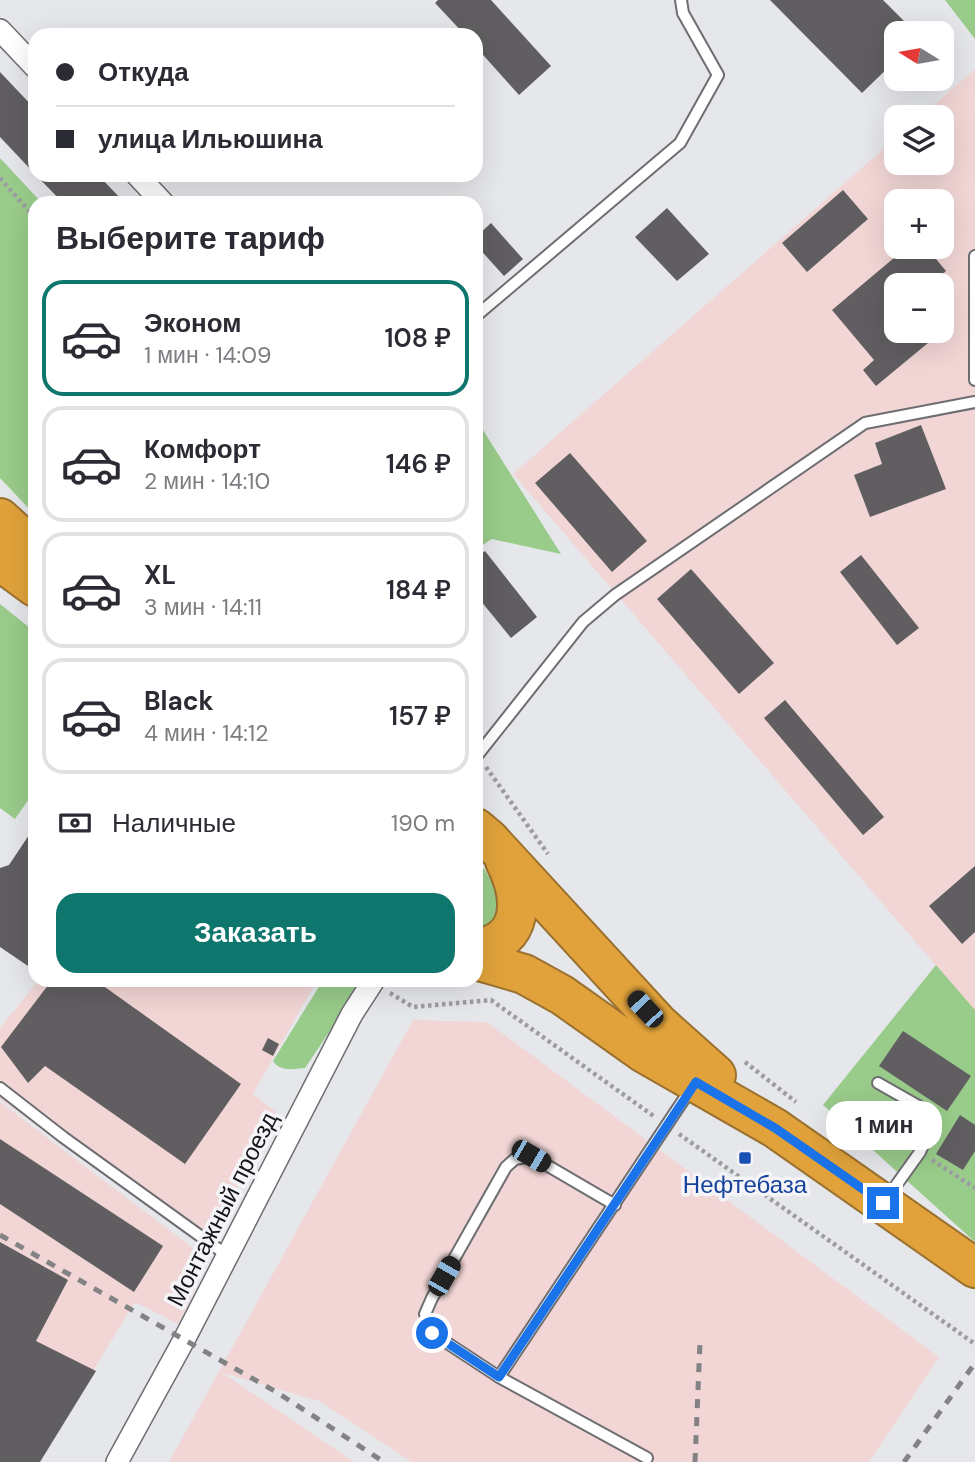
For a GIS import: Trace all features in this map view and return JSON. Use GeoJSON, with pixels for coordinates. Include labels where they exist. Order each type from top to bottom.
{"type":"FeatureCollection","features":[{"type":"Feature","properties":{"kind":"highway"},"geometry":{"type":"LineString","coordinates":[[0,518],[28,544]]}},
{"type":"Feature","properties":{"kind":"highway"},"geometry":{"type":"LineString","coordinates":[[0,545],[28,566]]}},
{"type":"Feature","properties":{"kind":"highway"},"geometry":{"type":"LineString","coordinates":[[0,561],[28,582]]}},
{"type":"Feature","properties":{"kind":"highway"},"geometry":{"type":"LineString","coordinates":[[0,586],[28,606]]}},
{"type":"Feature","properties":{"kind":"highway"},"geometry":{"type":"LineString","coordinates":[[483,946],[503,938],[515,919],[518,908],[514,879],[487,839]]}},
{"type":"Feature","properties":{"kind":"highway"},"geometry":{"type":"LineString","coordinates":[[487,839],[659,1024],[790,1119],[883,1203],[975,1268]]}},
{"type":"Feature","properties":{"kind":"highway"},"geometry":{"type":"LineString","coordinates":[[483,962],[524,974],[541,983],[644,1052],[696,1082],[790,1119]]}},
{"type":"Feature","properties":{"kind":"street"},"geometry":{"type":"LineString","coordinates":[[0,30],[28,60]]}},
{"type":"Feature","properties":{"kind":"street"},"geometry":{"type":"LineString","coordinates":[[144,182],[156,196]]}},
{"type":"Feature","properties":{"kind":"street","name":"Монтажный проезд"},"geometry":{"type":"LineString","coordinates":[[117,1462],[228,1256],[367,987]]}},
{"type":"Feature","properties":{"kind":"lane"},"geometry":{"type":"LineString","coordinates":[[483,310],[680,143],[718,75],[683,13],[681,0]]}},
{"type":"Feature","properties":{"kind":"lane"},"geometry":{"type":"LineString","coordinates":[[975,256],[975,380]]}},
{"type":"Feature","properties":{"kind":"lane"},"geometry":{"type":"LineString","coordinates":[[483,747],[583,622],[615,594],[864,423],[975,402]]}},
{"type":"Feature","properties":{"kind":"lane"},"geometry":{"type":"LineString","coordinates":[[499,1377],[696,1082]]}},
{"type":"Feature","properties":{"kind":"lane"},"geometry":{"type":"LineString","coordinates":[[878,1083],[922,1108],[933,1123],[920,1153],[883,1203]]}},
{"type":"Feature","properties":{"kind":"lane"},"geometry":{"type":"LineString","coordinates":[[0,1088],[228,1256]]}},
{"type":"Feature","properties":{"kind":"lane"},"geometry":{"type":"LineString","coordinates":[[615,1205],[531,1156],[515,1159],[506,1167],[425,1314],[432,1333],[499,1377],[647,1458]]}},
{"type":"Feature","properties":{"kind":"path"},"geometry":{"type":"LineString","coordinates":[[0,178],[28,210]]}},
{"type":"Feature","properties":{"kind":"path"},"geometry":{"type":"LineString","coordinates":[[483,763],[550,857]]}},
{"type":"Feature","properties":{"kind":"path"},"geometry":{"type":"LineString","coordinates":[[376,987],[413,1007],[491,1000],[975,1344]]}},
{"type":"Feature","properties":{"kind":"path"},"geometry":{"type":"LineString","coordinates":[[734,1054],[790,1119]]}},
{"type":"Feature","properties":{"kind":"path"},"geometry":{"type":"LineString","coordinates":[[920,1153],[975,1188]]}},
{"type":"Feature","properties":{"kind":"shaded area"},"geometry":{"type":"Polygon","coordinates":[[[975,69],[975,1011],[513,474],[884,149],[884,175],[954,175],[954,105],[934,105],[950,91],[954,91],[954,87],[975,69]]]}},
{"type":"Feature","properties":{"kind":"shaded area"},"geometry":{"type":"Polygon","coordinates":[[[33,987],[313,987],[253,1094],[276,1112],[206,1248],[0,1099],[0,1028],[33,987]]]}},
{"type":"Feature","properties":{"kind":"shaded area"},"geometry":{"type":"Polygon","coordinates":[[[413,1020],[487,1022],[939,1357],[869,1462],[412,1462],[319,1401],[223,1373],[354,1462],[169,1462],[413,1020]]]}},
{"type":"Feature","properties":{"kind":"shaded area"},"geometry":{"type":"Polygon","coordinates":[[[0,1102],[209,1260],[178,1324],[135,1302],[37,1462],[0,1462],[0,1102]]]}},
{"type":"Feature","properties":{"kind":"green space"},"geometry":{"type":"Polygon","coordinates":[[[945,0],[975,0],[975,39],[945,0]]]}},
{"type":"Feature","properties":{"kind":"green space"},"geometry":{"type":"Polygon","coordinates":[[[0,158],[35,196],[28,196],[28,508],[0,478],[0,158]]]}},
{"type":"Feature","properties":{"kind":"green space"},"geometry":{"type":"Polygon","coordinates":[[[483,430],[561,554],[492,539],[483,545],[483,430]]]}},
{"type":"Feature","properties":{"kind":"green space"},"geometry":{"type":"Polygon","coordinates":[[[0,604],[28,626],[28,800],[15,819],[0,808],[0,604]]]}},
{"type":"Feature","properties":{"kind":"green space"},"geometry":{"type":"Polygon","coordinates":[[[483,867],[497,898],[495,919],[483,930],[483,867]]]}},
{"type":"Feature","properties":{"kind":"green space"},"geometry":{"type":"Polygon","coordinates":[[[936,965],[975,1010],[975,1242],[823,1105],[936,965]]]}},
{"type":"Feature","properties":{"kind":"green space"},"geometry":{"type":"Polygon","coordinates":[[[319,987],[358,987],[305,1068],[288,1069],[279,1067],[273,1061],[319,987]]]}},
{"type":"Feature","properties":{"kind":"building"},"geometry":{"type":"Polygon","coordinates":[[[438,0],[491,0],[551,66],[519,95],[483,55],[483,28],[458,28],[435,3],[438,0]]]}},
{"type":"Feature","properties":{"kind":"building"},"geometry":{"type":"Polygon","coordinates":[[[770,0],[883,0],[904,21],[884,21],[884,72],[862,93],[770,0]]]}},
{"type":"Feature","properties":{"kind":"building"},"geometry":{"type":"Polygon","coordinates":[[[0,72],[28,102],[28,167],[0,137],[0,72]]]}},
{"type":"Feature","properties":{"kind":"building"},"geometry":{"type":"Polygon","coordinates":[[[43,182],[105,182],[118,196],[56,196],[43,182]]]}},
{"type":"Feature","properties":{"kind":"building"},"geometry":{"type":"Polygon","coordinates":[[[843,190],[868,219],[807,272],[782,243],[843,190]]]}},
{"type":"Feature","properties":{"kind":"building"},"geometry":{"type":"Polygon","coordinates":[[[667,208],[709,254],[677,281],[635,237],[667,208]]]}},
{"type":"Feature","properties":{"kind":"building"},"geometry":{"type":"Polygon","coordinates":[[[491,223],[523,259],[504,276],[483,253],[483,230],[491,223]]]}},
{"type":"Feature","properties":{"kind":"building"},"geometry":{"type":"Polygon","coordinates":[[[893,259],[936,259],[946,271],[884,273],[884,343],[928,343],[876,386],[863,370],[874,360],[832,310],[893,259]]]}},
{"type":"Feature","properties":{"kind":"building"},"geometry":{"type":"Polygon","coordinates":[[[921,425],[946,489],[870,517],[854,475],[882,464],[875,443],[921,425]]]}},
{"type":"Feature","properties":{"kind":"building"},"geometry":{"type":"Polygon","coordinates":[[[570,453],[647,541],[612,572],[535,483],[570,453]]]}},
{"type":"Feature","properties":{"kind":"building"},"geometry":{"type":"Polygon","coordinates":[[[485,551],[537,617],[511,638],[483,604],[485,551]]]}},
{"type":"Feature","properties":{"kind":"building"},"geometry":{"type":"Polygon","coordinates":[[[861,555],[919,628],[897,645],[840,572],[861,555]]]}},
{"type":"Feature","properties":{"kind":"building"},"geometry":{"type":"Polygon","coordinates":[[[691,569],[774,663],[739,694],[657,599],[691,569]]]}},
{"type":"Feature","properties":{"kind":"building"},"geometry":{"type":"Polygon","coordinates":[[[785,700],[884,817],[863,835],[764,718],[785,700]]]}},
{"type":"Feature","properties":{"kind":"building"},"geometry":{"type":"Polygon","coordinates":[[[28,836],[28,966],[0,947],[0,868],[9,865],[28,836]]]}},
{"type":"Feature","properties":{"kind":"building"},"geometry":{"type":"Polygon","coordinates":[[[975,866],[975,932],[962,944],[929,906],[975,866]]]}},
{"type":"Feature","properties":{"kind":"building"},"geometry":{"type":"Polygon","coordinates":[[[47,987],[105,987],[241,1084],[185,1164],[45,1066],[28,1083],[1,1047],[47,987]]]}},
{"type":"Feature","properties":{"kind":"building"},"geometry":{"type":"Polygon","coordinates":[[[903,1031],[971,1076],[947,1111],[879,1066],[903,1031]]]}},
{"type":"Feature","properties":{"kind":"building"},"geometry":{"type":"Polygon","coordinates":[[[268,1038],[279,1044],[273,1056],[262,1050],[268,1038]]]}},
{"type":"Feature","properties":{"kind":"building"},"geometry":{"type":"Polygon","coordinates":[[[960,1115],[975,1125],[975,1151],[963,1170],[936,1154],[960,1115]]]}},
{"type":"Feature","properties":{"kind":"building"},"geometry":{"type":"Polygon","coordinates":[[[0,1139],[163,1246],[134,1292],[0,1204],[0,1139]]]}},
{"type":"Feature","properties":{"kind":"building"},"geometry":{"type":"Polygon","coordinates":[[[0,1242],[68,1280],[36,1341],[96,1371],[40,1462],[0,1462],[0,1242]]]}},
{"type":"Feature","properties":{"kind":"railway"},"geometry":{"type":"LineString","coordinates":[[0,1235],[278,1393],[384,1462]]}},
{"type":"Feature","properties":{"kind":"railway"},"geometry":{"type":"LineString","coordinates":[[695,1462],[700,1342]]}},
{"type":"Feature","properties":{"kind":"railway"},"geometry":{"type":"LineString","coordinates":[[904,1462],[975,1363]]}},
{"type":"Feature","properties":{"kind":"place","name":"Нефтебаза"},"geometry":{"type":"Point","coordinates":[745,1158]}},
{"type":"Feature","properties":{"kind":"route"},"geometry":{"type":"LineString","coordinates":[[432,1333],[499,1377],[696,1082],[775,1128],[883,1203]]}}]}
